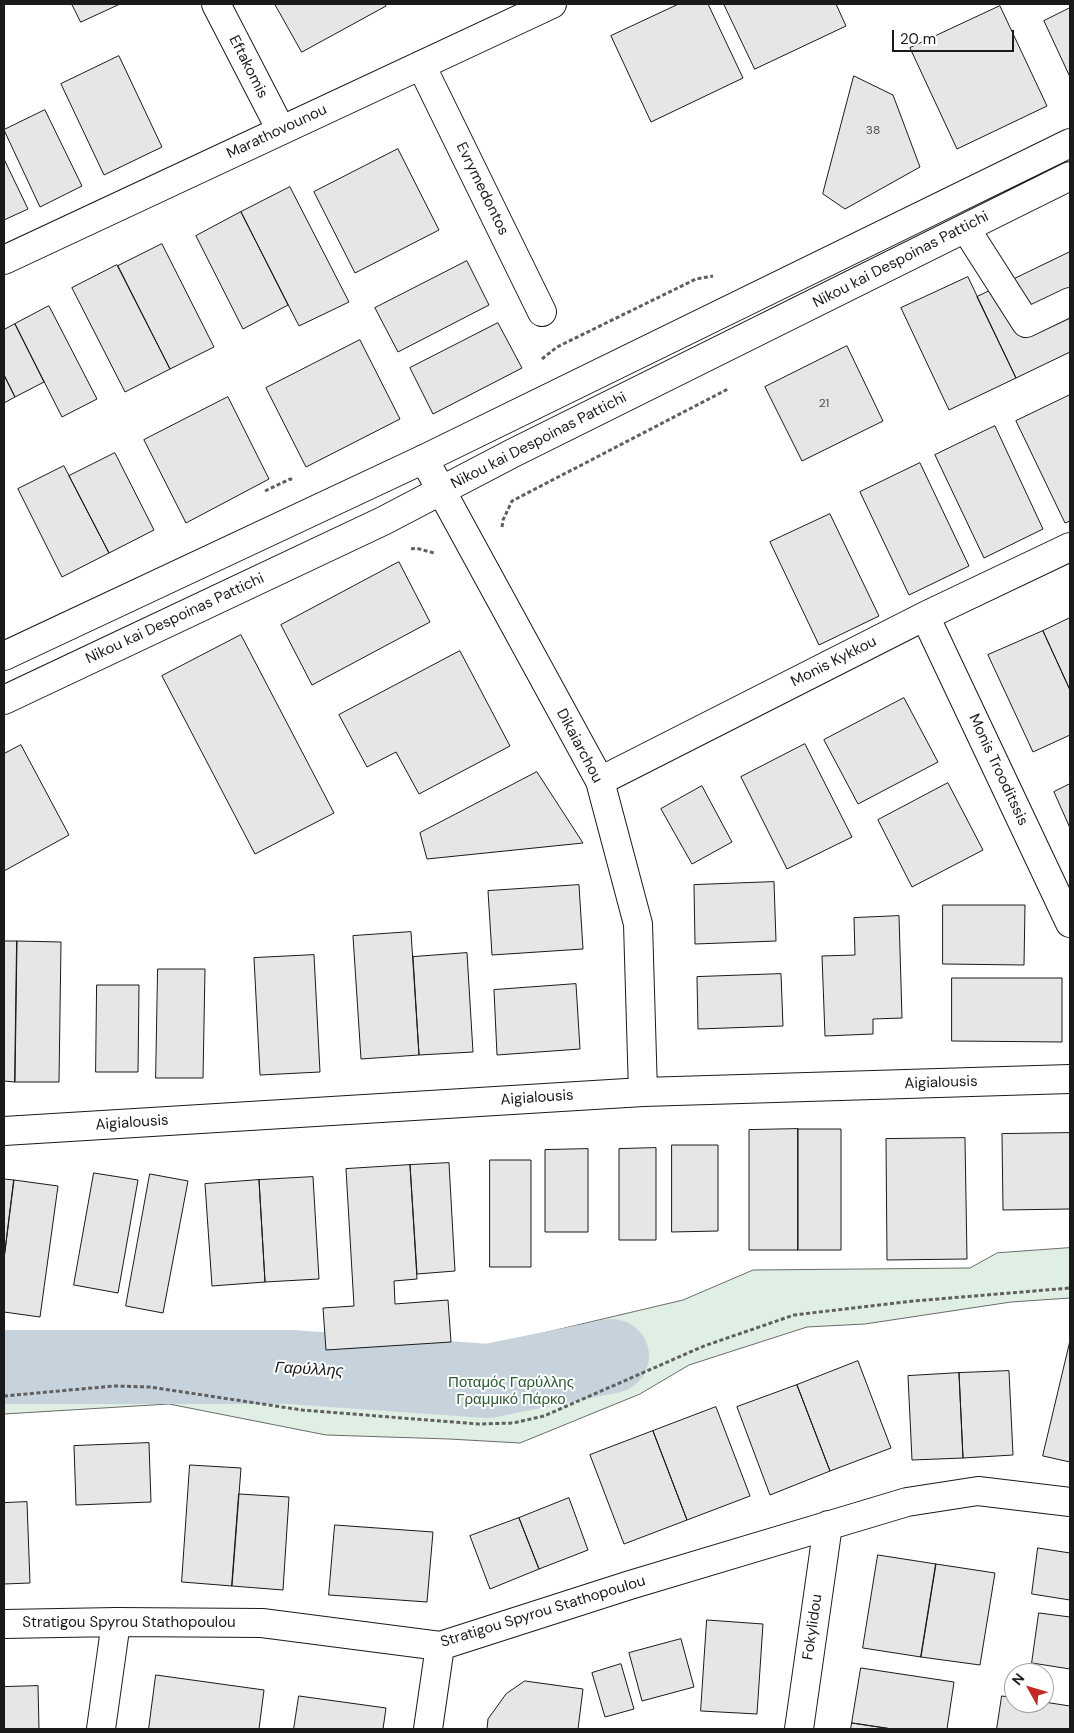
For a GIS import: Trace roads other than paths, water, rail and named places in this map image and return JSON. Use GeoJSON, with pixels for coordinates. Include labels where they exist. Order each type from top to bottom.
{"type":"FeatureCollection","features":[{"type":"Feature","properties":{"kind":"street","name":"Eftakomis"},"geometry":{"type":"LineString","coordinates":[[216,4],[281,130]]}},
{"type":"Feature","properties":{"kind":"street","name":"Marathovounou"},"geometry":{"type":"LineString","coordinates":[[4,260],[552,4]]}},
{"type":"Feature","properties":{"kind":"street","name":"Evrymedontos"},"geometry":{"type":"LineString","coordinates":[[421,64],[542,312]]}},
{"type":"Feature","properties":{"kind":"street","name":"Nikou kai Despoinas Pattichi"},"geometry":{"type":"LineString","coordinates":[[4,656],[424,459],[1070,143]]}},
{"type":"Feature","properties":{"kind":"street","name":"Nikou kai Despoinas Pattichi"},"geometry":{"type":"LineString","coordinates":[[4,700],[383,522],[441,491],[1070,176]]}},
{"type":"Feature","properties":{"kind":"street"},"geometry":{"type":"LineString","coordinates":[[966,229],[1026,323],[1070,302]]}},
{"type":"Feature","properties":{"kind":"street","name":"Dikaiarchou"},"geometry":{"type":"LineString","coordinates":[[424,459],[600,781],[638,924],[643,1092]]}},
{"type":"Feature","properties":{"kind":"street","name":"Monis Kykkou"},"geometry":{"type":"LineString","coordinates":[[600,781],[925,616],[1070,547]]}},
{"type":"Feature","properties":{"kind":"street","name":"Monis Trooditssis"},"geometry":{"type":"LineString","coordinates":[[925,616],[1070,923]]}},
{"type":"Feature","properties":{"kind":"street","name":"Aigialousis"},"geometry":{"type":"LineString","coordinates":[[4,1131],[643,1092],[1070,1079]]}},
{"type":"Feature","properties":{"kind":"street","name":"Stratigou Spyrou Stathopoulou"},"geometry":{"type":"LineString","coordinates":[[4,1624],[116,1622],[262,1623],[440,1646],[630,1585],[906,1502],[978,1491],[1070,1502]]}},
{"type":"Feature","properties":{"kind":"street","name":"Fokylidou"},"geometry":{"type":"LineString","coordinates":[[799,1729],[828,1526]]}},
{"type":"Feature","properties":{"kind":"street"},"geometry":{"type":"LineString","coordinates":[[101,1729],[116,1622]]}},
{"type":"Feature","properties":{"kind":"street"},"geometry":{"type":"LineString","coordinates":[[428,1729],[440,1646]]}},
{"type":"Feature","properties":{"kind":"waterway","name":"Γαρύλλης"},"geometry":{"type":"LineString","coordinates":[[4,1367],[290,1367],[488,1381],[612,1356]]}},
{"type":"Feature","properties":{"kind":"park label","name":"Ποταμός Γαρύλλης Γραμμικό Πάρκο"},"geometry":{"type":"Point","coordinates":[511,1392]}}]}
